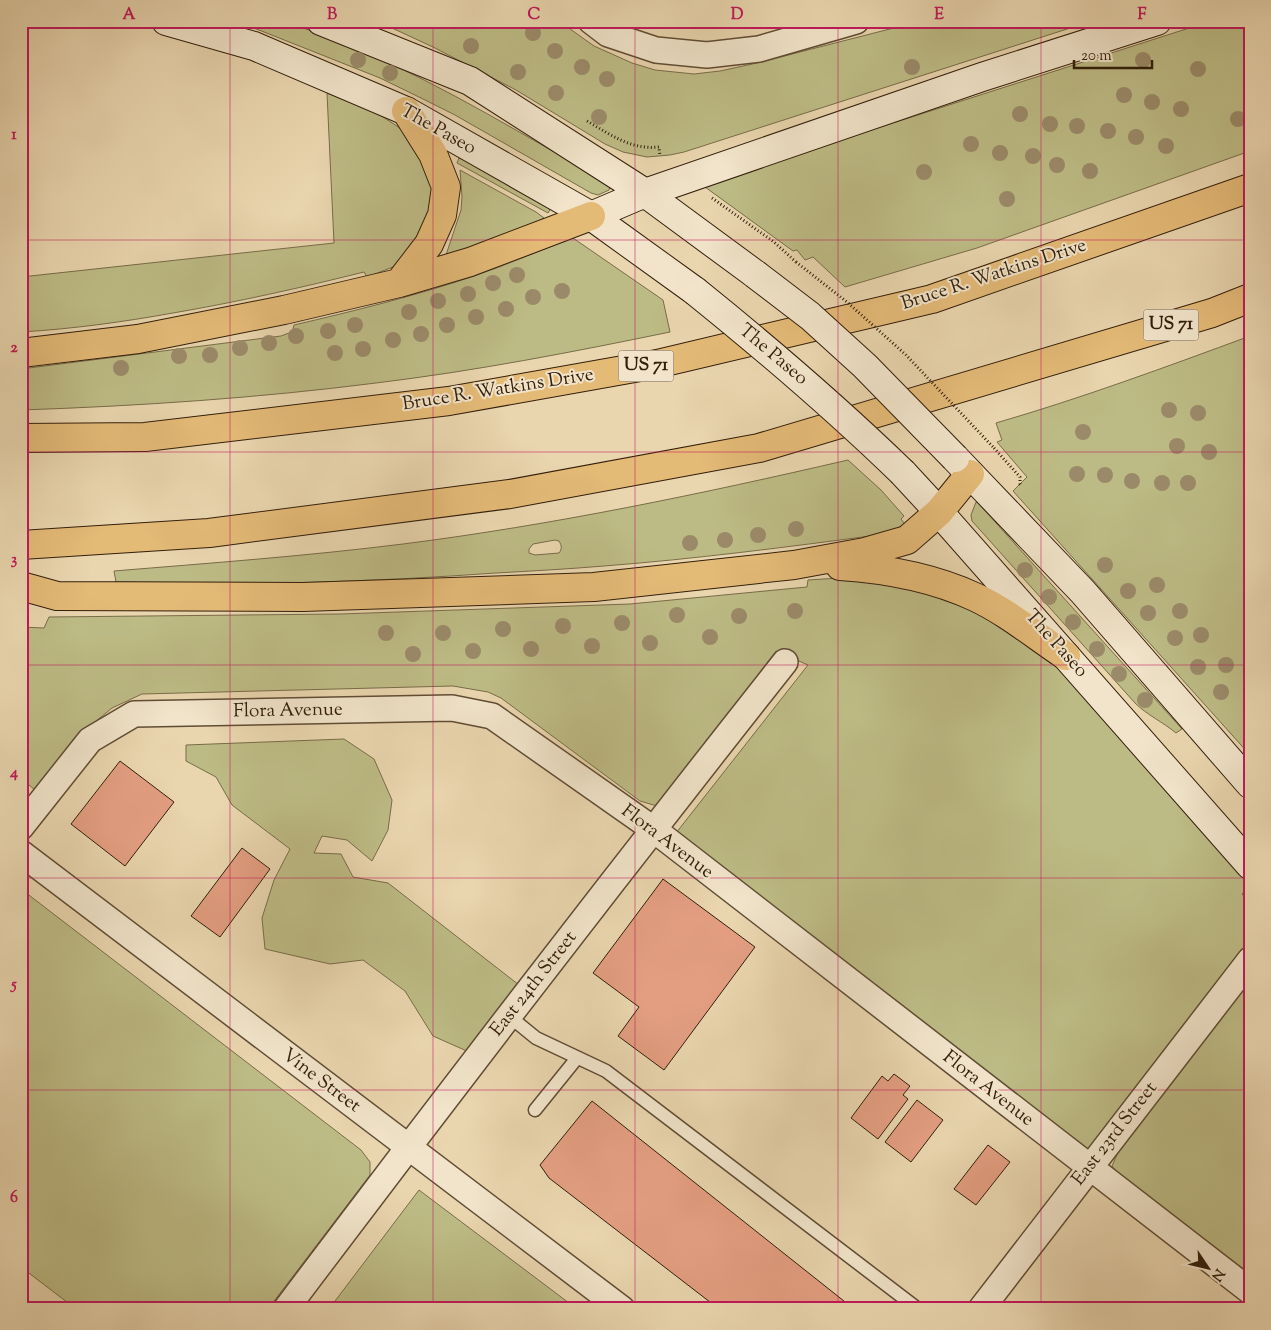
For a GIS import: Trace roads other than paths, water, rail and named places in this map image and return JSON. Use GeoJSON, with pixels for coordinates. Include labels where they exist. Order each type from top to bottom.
{"type":"FeatureCollection","features":[{"type":"Feature","properties":{"kind":"highway"},"geometry":{"type":"LineString","coordinates":[[399,283],[429,244],[442,215],[446,187],[434,154],[406,111]]}},
{"type":"Feature","properties":{"kind":"highway","name":"Bruce R. Watkins Drive"},"geometry":{"type":"LineString","coordinates":[[21,438],[145,437],[164,435],[449,401],[657,364],[932,299],[1250,188]]}},
{"type":"Feature","properties":{"kind":"highway"},"geometry":{"type":"LineString","coordinates":[[21,353],[138,339],[284,310],[399,283],[470,262],[591,216]]}},
{"type":"Feature","properties":{"kind":"highway","name":"US 71"},"geometry":{"type":"LineString","coordinates":[[21,544],[209,534],[471,500],[759,448],[1212,313],[1250,298]]}},
{"type":"Feature","properties":{"kind":"highway"},"geometry":{"type":"LineString","coordinates":[[21,586],[57,596],[303,597],[594,586],[794,565],[865,552],[906,540],[939,512],[963,466]]}},
{"type":"Feature","properties":{"kind":"highway"},"geometry":{"type":"LineString","coordinates":[[794,565],[868,568],[897,572],[944,584],[976,597],[1005,614],[1066,656]]}},
{"type":"Feature","properties":{"kind":"main road","name":"The Paseo"},"geometry":{"type":"LineString","coordinates":[[166,21],[254,46],[406,111],[591,216],[695,291],[812,388],[903,473],[1250,865]]}},
{"type":"Feature","properties":{"kind":"main road"},"geometry":{"type":"LineString","coordinates":[[321,21],[470,80],[645,194],[810,316],[865,366],[1082,592],[1250,784]]}},
{"type":"Feature","properties":{"kind":"main road"},"geometry":{"type":"LineString","coordinates":[[591,216],[645,194],[982,77],[1157,21]]}},
{"type":"Feature","properties":{"kind":"street"},"geometry":{"type":"LineString","coordinates":[[600,28],[656,50],[707,55],[759,49],[856,21]]}},
{"type":"Feature","properties":{"kind":"street","name":"East 24th Street"},"geometry":{"type":"LineString","coordinates":[[286,1309],[509,1016],[785,662]]}},
{"type":"Feature","properties":{"kind":"street","name":"Flora Avenue"},"geometry":{"type":"LineString","coordinates":[[21,827],[90,740],[134,714],[452,708],[492,716],[653,830],[1250,1292]]}},
{"type":"Feature","properties":{"kind":"street","name":"Vine Street"},"geometry":{"type":"LineString","coordinates":[[21,853],[622,1309]]}},
{"type":"Feature","properties":{"kind":"street","name":"East 23rd Street"},"geometry":{"type":"LineString","coordinates":[[981,1309],[1250,960]]}},
{"type":"Feature","properties":{"kind":"street"},"geometry":{"type":"LineString","coordinates":[[1238,1309],[1250,1292]]}},
{"type":"Feature","properties":{"kind":"lane"},"geometry":{"type":"LineString","coordinates":[[509,1016],[536,1038],[606,1071],[918,1309]]}},
{"type":"Feature","properties":{"kind":"lane"},"geometry":{"type":"LineString","coordinates":[[535,1110],[577,1058]]}}]}
